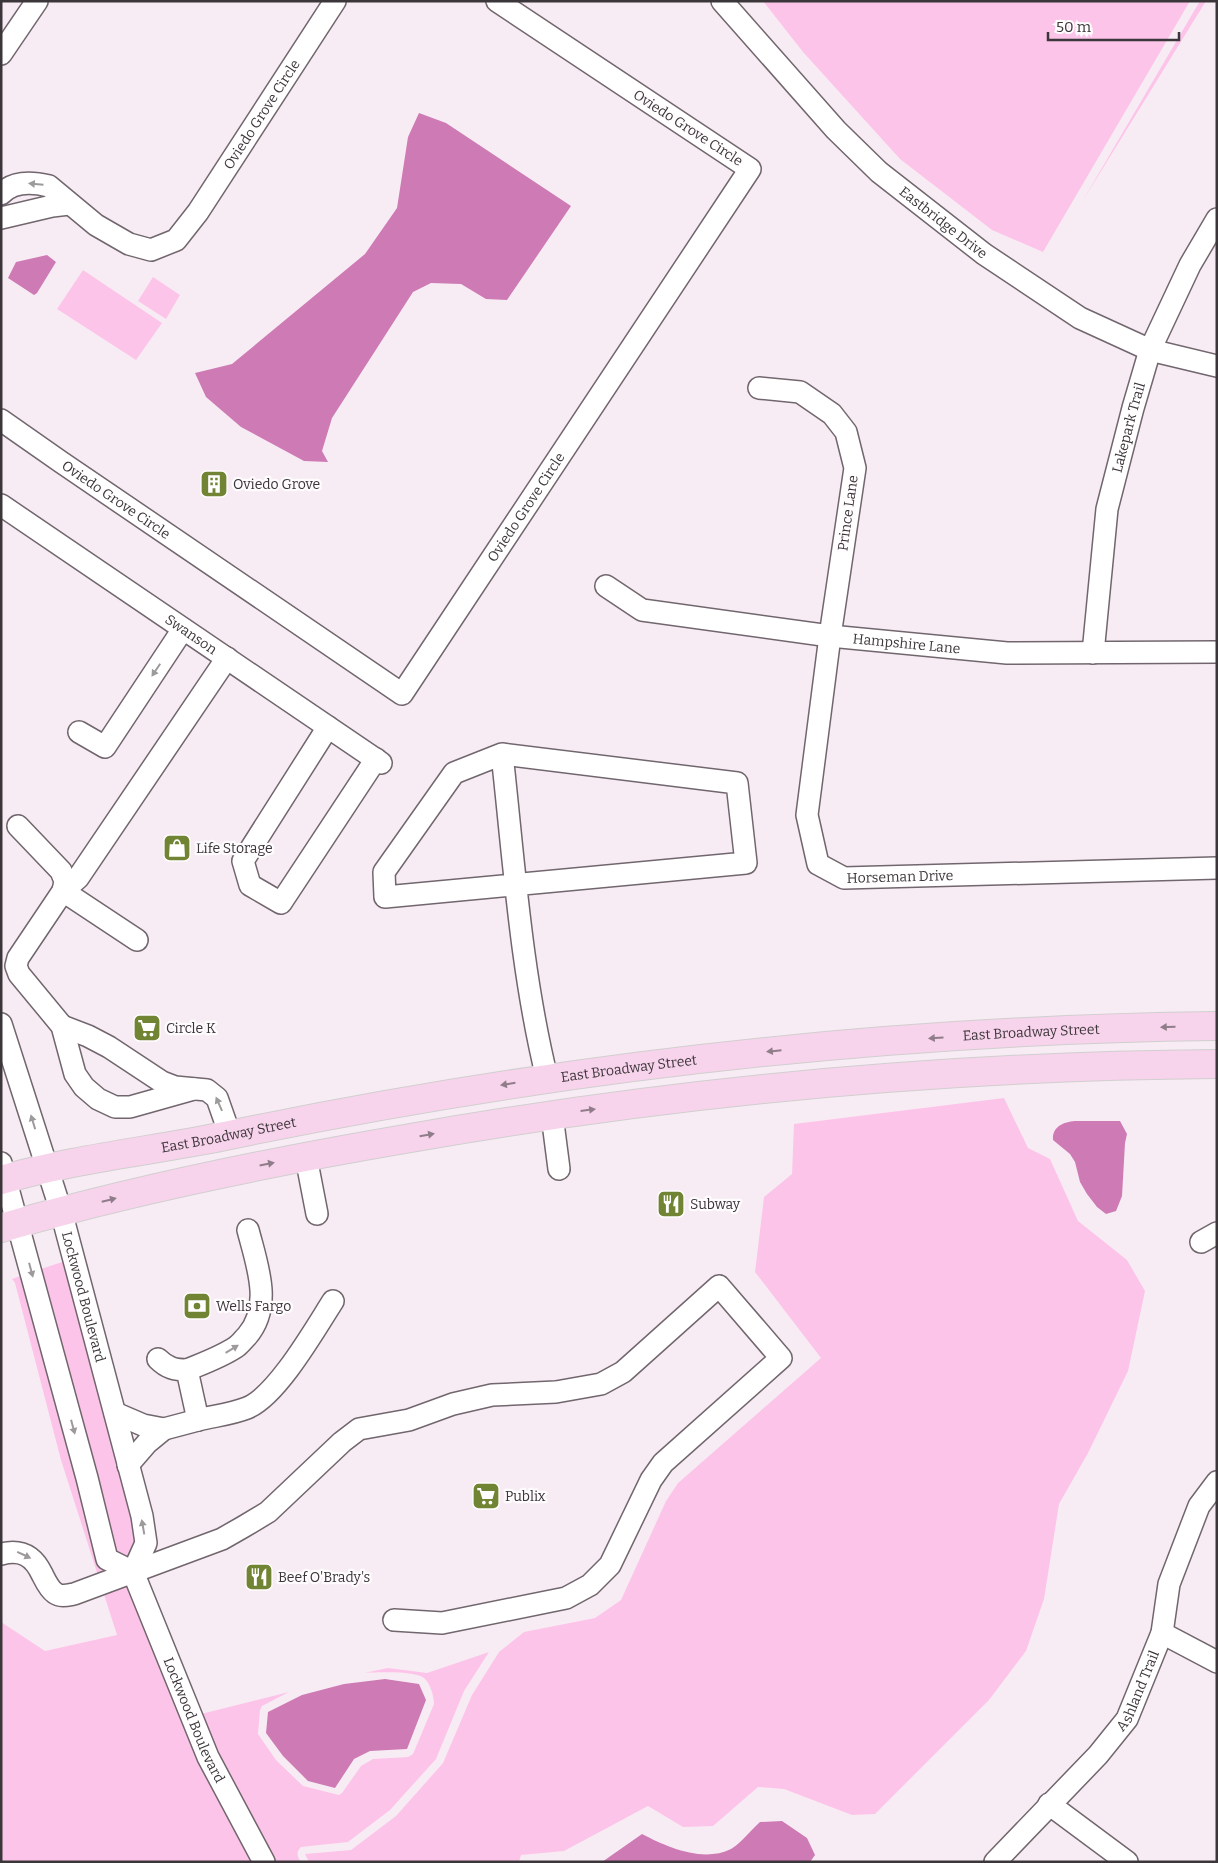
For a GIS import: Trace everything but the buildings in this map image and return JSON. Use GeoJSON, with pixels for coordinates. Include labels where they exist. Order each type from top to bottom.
{"type":"FeatureCollection","features":[{"type":"Feature","properties":{"kind":"main road","name":"East Broadway Street"},"geometry":{"type":"LineString","coordinates":[[3,1174],[47,1169],[425,1098],[547,1078],[799,1048],[1060,1031],[1217,1026]]}},
{"type":"Feature","properties":{"kind":"main road"},"geometry":{"type":"LineString","coordinates":[[10,1226],[221,1174],[306,1157],[552,1115],[854,1081],[1065,1067],[1217,1064]]}},
{"type":"Feature","properties":{"kind":"main road"},"geometry":{"type":"LineString","coordinates":[[547,1078],[552,1115]]}},
{"type":"Feature","properties":{"kind":"street"},"geometry":{"type":"LineString","coordinates":[[1,54],[37,1]]}},
{"type":"Feature","properties":{"kind":"street","name":"Oviedo Grove Circle"},"geometry":{"type":"LineString","coordinates":[[1,194],[8,188],[21,184],[49,186],[68,204],[96,225],[129,244],[151,250],[176,240],[198,212],[335,1]]}},
{"type":"Feature","properties":{"kind":"street","name":"Oviedo Grove Circle"},"geometry":{"type":"LineString","coordinates":[[1,420],[402,694],[750,168],[497,1]]}},
{"type":"Feature","properties":{"kind":"street","name":"Eastbridge Drive"},"geometry":{"type":"LineString","coordinates":[[722,1],[836,130],[879,172],[984,254],[1080,318],[1150,350],[1217,366]]}},
{"type":"Feature","properties":{"kind":"street"},"geometry":{"type":"LineString","coordinates":[[1,218],[68,204]]}},
{"type":"Feature","properties":{"kind":"street","name":"Lakepark Trail"},"geometry":{"type":"LineString","coordinates":[[1092,653],[1107,509],[1150,350],[1190,265],[1217,219]]}},
{"type":"Feature","properties":{"kind":"street","name":"Prince Lane"},"geometry":{"type":"LineString","coordinates":[[759,388],[800,392],[832,414],[846,432],[855,468],[830,636]]}},
{"type":"Feature","properties":{"kind":"street","name":"Swanson"},"geometry":{"type":"LineString","coordinates":[[1,505],[379,761],[281,904],[250,885],[243,861],[328,727]]}},
{"type":"Feature","properties":{"kind":"street","name":"Hampshire Lane"},"geometry":{"type":"LineString","coordinates":[[606,586],[642,610],[830,636],[1007,653],[1217,652]]}},
{"type":"Feature","properties":{"kind":"street"},"geometry":{"type":"LineString","coordinates":[[79,732],[105,747],[183,629]]}},
{"type":"Feature","properties":{"kind":"street","name":"Horseman Drive"},"geometry":{"type":"LineString","coordinates":[[830,636],[807,815],[818,864],[844,878],[1217,868]]}},
{"type":"Feature","properties":{"kind":"street"},"geometry":{"type":"LineString","coordinates":[[181,1090],[162,1082],[109,1047],[62,1026],[10,976],[18,958],[63,891],[78,878],[227,658]]}},
{"type":"Feature","properties":{"kind":"street"},"geometry":{"type":"LineString","coordinates":[[502,754],[538,1040],[547,1078]]}},
{"type":"Feature","properties":{"kind":"street"},"geometry":{"type":"LineString","coordinates":[[502,754],[736,783],[746,863],[385,897],[384,872],[454,773],[502,754]]}},
{"type":"Feature","properties":{"kind":"street"},"geometry":{"type":"LineString","coordinates":[[18,826],[60,871],[65,881],[63,891]]}},
{"type":"Feature","properties":{"kind":"street"},"geometry":{"type":"LineString","coordinates":[[63,891],[137,940]]}},
{"type":"Feature","properties":{"kind":"street","name":"Lockwood Boulevard"},"geometry":{"type":"LineString","coordinates":[[1,1024],[61,1212],[142,1516],[146,1543],[133,1572],[208,1757],[264,1862]]}},
{"type":"Feature","properties":{"kind":"street"},"geometry":{"type":"LineString","coordinates":[[62,1026],[75,1074],[84,1087],[98,1099],[115,1107],[130,1107],[181,1090],[207,1090],[218,1098],[230,1135]]}},
{"type":"Feature","properties":{"kind":"street"},"geometry":{"type":"LineString","coordinates":[[552,1115],[559,1169]]}},
{"type":"Feature","properties":{"kind":"street"},"geometry":{"type":"LineString","coordinates":[[306,1157],[317,1214]]}},
{"type":"Feature","properties":{"kind":"street"},"geometry":{"type":"LineString","coordinates":[[3,1174],[10,1226],[87,1478],[107,1559],[133,1572]]}},
{"type":"Feature","properties":{"kind":"street"},"geometry":{"type":"LineString","coordinates":[[158,1359],[166,1366],[187,1370],[238,1346],[252,1330],[260,1314],[262,1294],[259,1272],[248,1230]]}},
{"type":"Feature","properties":{"kind":"street"},"geometry":{"type":"LineString","coordinates":[[1,1554],[14,1551],[28,1556],[41,1571],[55,1594],[64,1596],[74,1594],[222,1539],[268,1512],[342,1442],[359,1429],[409,1420],[453,1404],[492,1395],[556,1392],[601,1384],[623,1372],[719,1286],[781,1358],[663,1463],[651,1480],[610,1565],[590,1585],[566,1598],[442,1623],[394,1620]]}},
{"type":"Feature","properties":{"kind":"street"},"geometry":{"type":"LineString","coordinates":[[128,1465],[147,1443],[164,1429],[248,1408],[263,1398],[290,1365],[333,1301]]}},
{"type":"Feature","properties":{"kind":"street"},"geometry":{"type":"LineString","coordinates":[[187,1370],[198,1420]]}},
{"type":"Feature","properties":{"kind":"street"},"geometry":{"type":"LineString","coordinates":[[115,1413],[143,1425],[164,1429]]}},
{"type":"Feature","properties":{"kind":"street","name":"Ashland Trail"},"geometry":{"type":"LineString","coordinates":[[994,1862],[1098,1755],[1127,1719],[1162,1633],[1169,1584],[1199,1506],[1217,1482]]}},
{"type":"Feature","properties":{"kind":"street"},"geometry":{"type":"LineString","coordinates":[[1162,1633],[1217,1662]]}},
{"type":"Feature","properties":{"kind":"street"},"geometry":{"type":"LineString","coordinates":[[1049,1804],[1127,1862]]}},
{"type":"Feature","properties":{"kind":"shaded area"},"geometry":{"type":"Polygon","coordinates":[[[763,1],[1190,1],[1043,252],[992,230],[900,159],[803,52],[763,1]]]}},
{"type":"Feature","properties":{"kind":"shaded area"},"geometry":{"type":"Polygon","coordinates":[[[1200,1],[1206,1],[1082,202],[1194,11],[1200,1]]]}},
{"type":"Feature","properties":{"kind":"shaded area"},"geometry":{"type":"Polygon","coordinates":[[[419,113],[446,123],[571,206],[507,300],[486,299],[461,284],[431,283],[413,292],[332,418],[322,451],[328,462],[304,461],[241,427],[206,397],[195,373],[232,364],[365,254],[397,208],[408,137],[419,113]]]}},
{"type":"Feature","properties":{"kind":"shaded area"},"geometry":{"type":"Polygon","coordinates":[[[47,255],[56,262],[34,295],[8,278],[16,262],[47,255]]]}},
{"type":"Feature","properties":{"kind":"shaded area"},"geometry":{"type":"Polygon","coordinates":[[[83,270],[162,323],[136,360],[57,309],[83,270]]]}},
{"type":"Feature","properties":{"kind":"shaded area"},"geometry":{"type":"Polygon","coordinates":[[[153,277],[180,295],[166,319],[138,301],[153,277]]]}},
{"type":"Feature","properties":{"kind":"shaded area"},"geometry":{"type":"Polygon","coordinates":[[[1004,1098],[1028,1148],[1050,1159],[1078,1221],[1127,1260],[1145,1291],[1128,1371],[1088,1453],[1059,1504],[1044,1599],[1026,1651],[989,1700],[875,1814],[852,1815],[784,1789],[758,1787],[713,1826],[683,1827],[648,1806],[564,1851],[521,1855],[519,1862],[309,1862],[305,1854],[351,1850],[396,1816],[443,1763],[472,1695],[499,1652],[524,1632],[595,1618],[621,1600],[666,1501],[678,1483],[821,1358],[755,1272],[764,1197],[792,1174],[794,1124],[1004,1098]]]}},
{"type":"Feature","properties":{"kind":"shaded area"},"geometry":{"type":"Polygon","coordinates":[[[1075,1121],[1120,1121],[1127,1134],[1122,1196],[1116,1211],[1106,1214],[1097,1207],[1080,1182],[1075,1162],[1070,1154],[1053,1140],[1054,1132],[1059,1126],[1075,1121]]]}},
{"type":"Feature","properties":{"kind":"shaded area"},"geometry":{"type":"Polygon","coordinates":[[[65,1261],[132,1517],[136,1541],[128,1560],[115,1553],[41,1269],[65,1261]]]}},
{"type":"Feature","properties":{"kind":"shaded area"},"geometry":{"type":"Polygon","coordinates":[[[23,1275],[78,1480],[125,1578],[253,1862],[1,1862],[1,1622],[45,1651],[117,1635],[61,1460],[15,1283],[12,1279],[23,1275]]]}},
{"type":"Feature","properties":{"kind":"shaded area"},"geometry":{"type":"Polygon","coordinates":[[[489,1652],[464,1691],[436,1759],[390,1810],[348,1842],[301,1847],[298,1854],[301,1862],[275,1862],[217,1754],[201,1714],[289,1692],[262,1706],[258,1734],[276,1760],[303,1786],[339,1795],[361,1766],[373,1759],[408,1757],[413,1754],[434,1704],[430,1686],[420,1676],[396,1672],[364,1673],[388,1668],[427,1673],[489,1652]]]}},
{"type":"Feature","properties":{"kind":"shaded area"},"geometry":{"type":"Polygon","coordinates":[[[385,1679],[419,1684],[426,1700],[407,1749],[370,1751],[354,1759],[335,1788],[308,1781],[283,1756],[266,1733],[268,1712],[302,1695],[344,1684],[385,1679]]]}},
{"type":"Feature","properties":{"kind":"shaded area"},"geometry":{"type":"Polygon","coordinates":[[[782,1821],[807,1838],[815,1855],[810,1862],[602,1862],[642,1834],[685,1852],[697,1854],[720,1853],[731,1849],[760,1822],[782,1821]]]}},
{"type":"Feature","properties":{"kind":"place","name":"Oviedo Grove"},"geometry":{"type":"Point","coordinates":[214,484]}},
{"type":"Feature","properties":{"kind":"place","name":"Life Storage"},"geometry":{"type":"Point","coordinates":[177,848]}},
{"type":"Feature","properties":{"kind":"place","name":"Circle K"},"geometry":{"type":"Point","coordinates":[147,1028]}},
{"type":"Feature","properties":{"kind":"place","name":"Subway"},"geometry":{"type":"Point","coordinates":[671,1204]}},
{"type":"Feature","properties":{"kind":"place","name":"Wells Fargo"},"geometry":{"type":"Point","coordinates":[197,1306]}},
{"type":"Feature","properties":{"kind":"place","name":"Publix"},"geometry":{"type":"Point","coordinates":[486,1496]}},
{"type":"Feature","properties":{"kind":"place","name":"Beef O'Brady's"},"geometry":{"type":"Point","coordinates":[259,1577]}}]}
